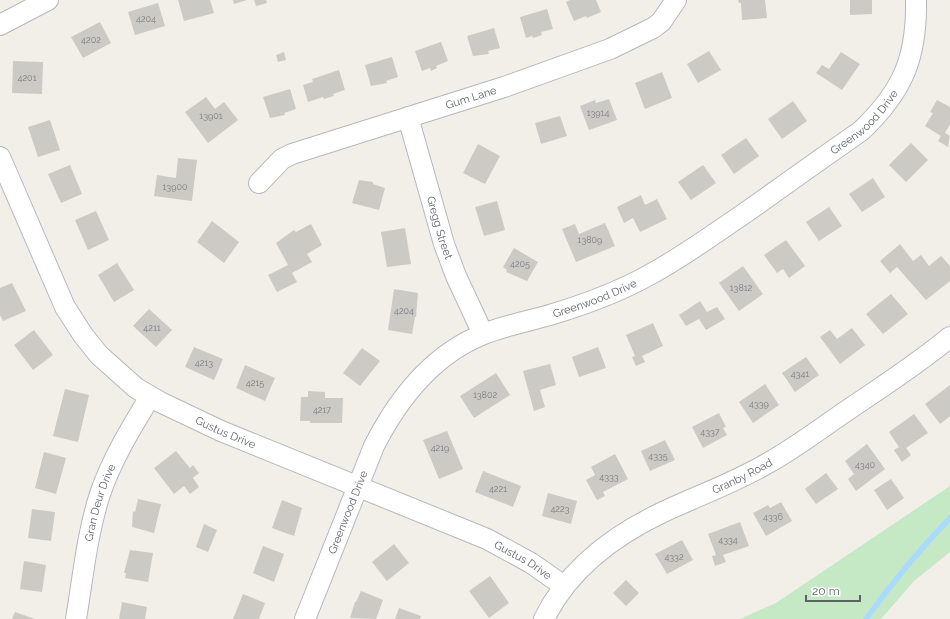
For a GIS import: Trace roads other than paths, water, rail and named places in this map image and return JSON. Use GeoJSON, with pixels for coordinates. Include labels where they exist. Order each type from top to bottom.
{"type":"FeatureCollection","features":[{"type":"Feature","properties":{"kind":"street"},"geometry":{"type":"LineString","coordinates":[[0,25],[48,0]]}},
{"type":"Feature","properties":{"kind":"street","name":"Gum Lane"},"geometry":{"type":"LineString","coordinates":[[259,183],[282,159],[292,154],[504,87],[610,49],[653,28],[664,18],[676,0]]}},
{"type":"Feature","properties":{"kind":"street","name":"Greenwood Drive"},"geometry":{"type":"LineString","coordinates":[[305,619],[381,433],[388,419],[405,394],[444,357],[483,334],[554,314],[596,299],[650,275],[682,256],[861,131],[879,114],[906,70],[912,51],[916,20],[916,0]]}},
{"type":"Feature","properties":{"kind":"street","name":"Gregg Street"},"geometry":{"type":"LineString","coordinates":[[408,117],[444,244],[463,293],[483,334]]}},
{"type":"Feature","properties":{"kind":"street","name":"Gustus Drive"},"geometry":{"type":"LineString","coordinates":[[0,157],[45,264],[68,312],[83,335],[99,355],[123,378],[150,397],[215,428],[487,539],[531,563],[564,586]]}},
{"type":"Feature","properties":{"kind":"street","name":"Granby Road"},"geometry":{"type":"LineString","coordinates":[[544,619],[564,586],[596,554],[628,532],[661,513],[730,484],[769,463],[911,368],[950,336]]}},
{"type":"Feature","properties":{"kind":"street","name":"Gran Deur Drive"},"geometry":{"type":"LineString","coordinates":[[76,619],[94,514],[100,493],[116,456],[150,397]]}},
{"type":"Feature","properties":{"kind":"waterway"},"geometry":{"type":"LineString","coordinates":[[866,619],[906,567],[950,518]]}}]}
